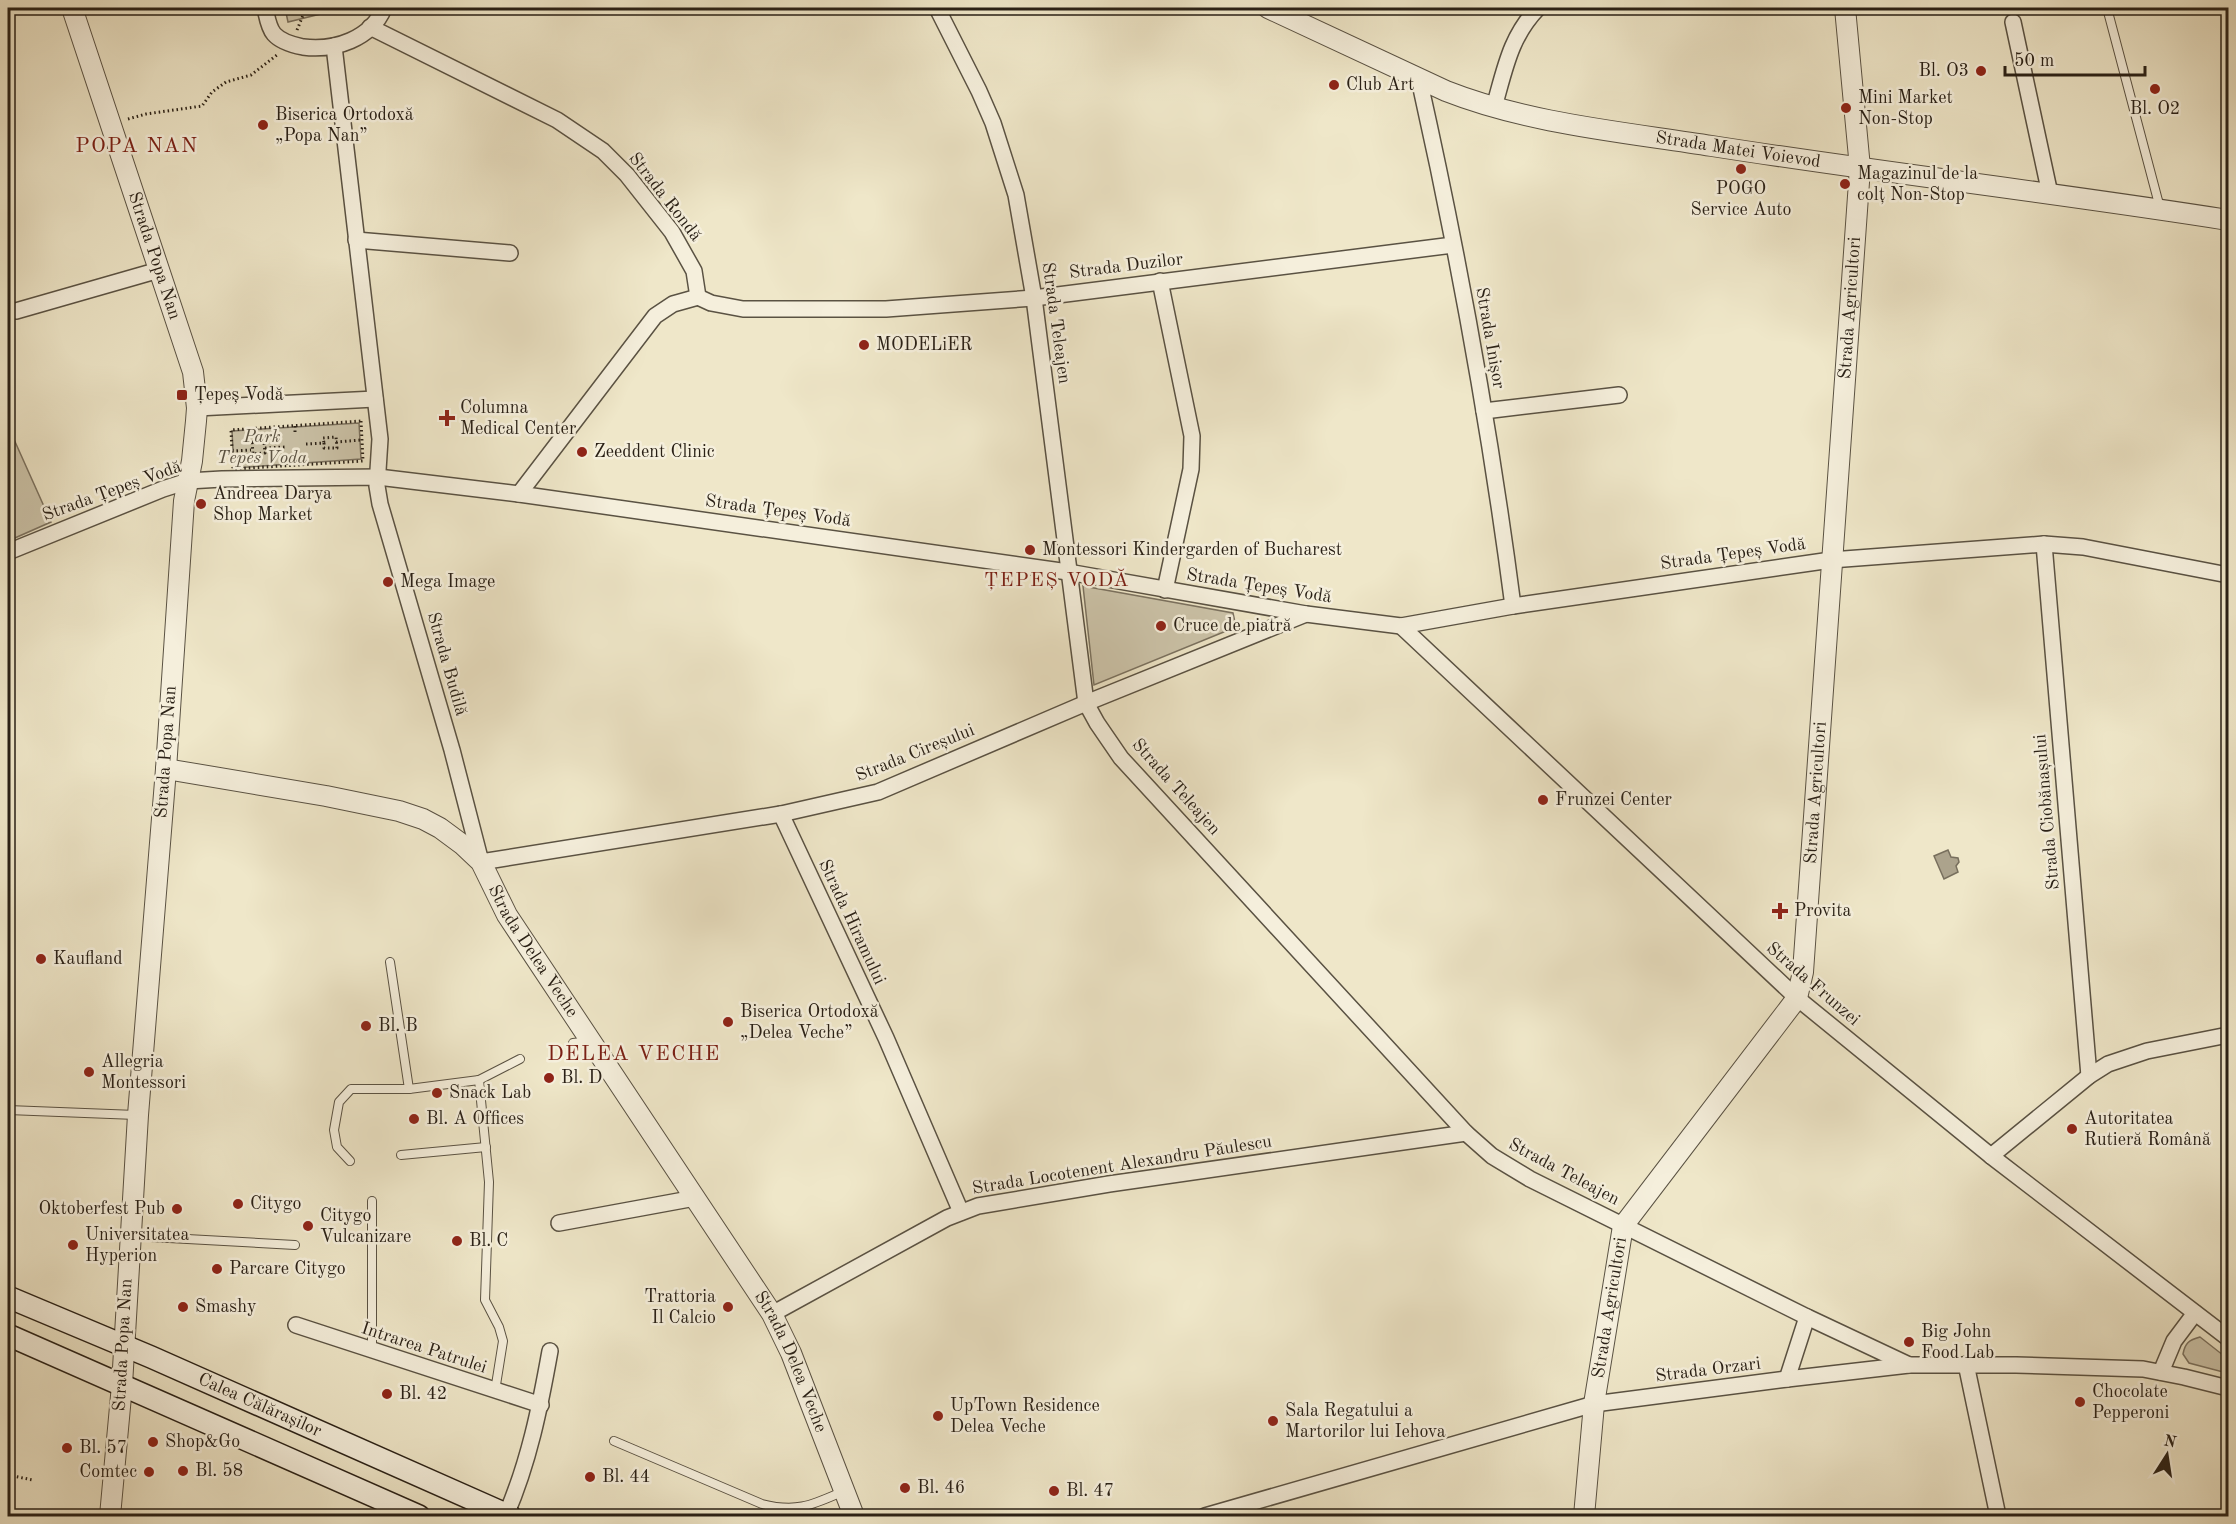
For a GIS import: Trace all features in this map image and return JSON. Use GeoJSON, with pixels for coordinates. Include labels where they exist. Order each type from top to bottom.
{"type":"FeatureCollection","features":[{"type":"Feature","properties":{"kind":"main road","name":"Calea Călărașilor"},"geometry":{"type":"LineString","coordinates":[[8,1297],[508,1516]]}},
{"type":"Feature","properties":{"kind":"main road","name":"Calea Călărașilor"},"geometry":{"type":"LineString","coordinates":[[8,1335],[419,1516]]}},
{"type":"Feature","properties":{"kind":"street","name":"Strada Popa Nan"},"geometry":{"type":"LineString","coordinates":[[72,8],[193,372],[197,408],[183,513],[166,769],[138,1115],[122,1385],[110,1516]]}},
{"type":"Feature","properties":{"kind":"street"},"geometry":{"type":"LineString","coordinates":[[265,8],[273,33],[291,45],[320,48],[334,46],[360,36],[379,19],[384,8]]}},
{"type":"Feature","properties":{"kind":"street","name":"Strada Teleajen"},"geometry":{"type":"LineString","coordinates":[[937,8],[979,91],[1016,195],[1034,298],[1086,703],[1122,758],[1466,1133],[1511,1168],[1623,1226],[1909,1365]]}},
{"type":"Feature","properties":{"kind":"street","name":"Strada Matei Voievod"},"geometry":{"type":"LineString","coordinates":[[1268,8],[1419,79],[1471,101],[1494,107],[1581,125],[1860,168],[2229,220]]}},
{"type":"Feature","properties":{"kind":"street"},"geometry":{"type":"LineString","coordinates":[[1494,107],[1513,42],[1524,23],[1538,8]]}},
{"type":"Feature","properties":{"kind":"street","name":"Strada Agricultori"},"geometry":{"type":"LineString","coordinates":[[1584,1516],[1594,1404],[1623,1226],[1797,998],[1803,972],[1860,168],[1845,8]]}},
{"type":"Feature","properties":{"kind":"street"},"geometry":{"type":"LineString","coordinates":[[2013,22],[2050,194]]}},
{"type":"Feature","properties":{"kind":"street","name":"Strada Rondă"},"geometry":{"type":"LineString","coordinates":[[370,27],[557,120],[603,151],[627,175],[672,232],[694,271],[698,297]]}},
{"type":"Feature","properties":{"kind":"street","name":"Strada Budilă"},"geometry":{"type":"LineString","coordinates":[[334,46],[380,439],[378,477],[380,504],[452,750],[481,862]]}},
{"type":"Feature","properties":{"kind":"street","name":"Strada Inișor"},"geometry":{"type":"LineString","coordinates":[[1419,79],[1484,411],[1513,606]]}},
{"type":"Feature","properties":{"kind":"street"},"geometry":{"type":"LineString","coordinates":[[356,240],[510,253]]}},
{"type":"Feature","properties":{"kind":"street","name":"Strada Duzilor"},"geometry":{"type":"LineString","coordinates":[[698,297],[711,303],[743,309],[886,309],[1034,298],[1453,245]]}},
{"type":"Feature","properties":{"kind":"street"},"geometry":{"type":"LineString","coordinates":[[16,311],[159,270]]}},
{"type":"Feature","properties":{"kind":"street"},"geometry":{"type":"LineString","coordinates":[[1160,281],[1192,436],[1193,453],[1165,590]]}},
{"type":"Feature","properties":{"kind":"street"},"geometry":{"type":"LineString","coordinates":[[519,494],[655,316],[673,304],[698,297]]}},
{"type":"Feature","properties":{"kind":"street"},"geometry":{"type":"LineString","coordinates":[[1484,411],[1619,395]]}},
{"type":"Feature","properties":{"kind":"street"},"geometry":{"type":"LineString","coordinates":[[197,408],[375,399]]}},
{"type":"Feature","properties":{"kind":"street","name":"Strada Țepeș Vodă"},"geometry":{"type":"LineString","coordinates":[[8,552],[163,489],[188,482],[234,478],[378,477],[519,494],[1068,572],[1306,614],[1401,626],[1513,606],[1831,560],[2044,544],[2083,547],[2229,575]]}},
{"type":"Feature","properties":{"kind":"street","name":"Strada Ciobănașului"},"geometry":{"type":"LineString","coordinates":[[2044,544],[2088,1076]]}},
{"type":"Feature","properties":{"kind":"street","name":"Strada Cireșului"},"geometry":{"type":"LineString","coordinates":[[481,862],[781,814],[878,792],[1086,703],[1306,614]]}},
{"type":"Feature","properties":{"kind":"street","name":"Strada Frunzei"},"geometry":{"type":"LineString","coordinates":[[1401,626],[1797,998],[1991,1156],[2229,1338]]}},
{"type":"Feature","properties":{"kind":"street","name":"Strada Delea Veche"},"geometry":{"type":"LineString","coordinates":[[166,769],[326,796],[399,811],[423,819],[440,828],[481,862],[507,915],[582,1042],[695,1198],[772,1314],[791,1353],[854,1516]]}},
{"type":"Feature","properties":{"kind":"street","name":"Strada Hiramului"},"geometry":{"type":"LineString","coordinates":[[781,814],[885,1038],[961,1212]]}},
{"type":"Feature","properties":{"kind":"street"},"geometry":{"type":"LineString","coordinates":[[1991,1156],[2088,1076],[2108,1064],[2136,1054],[2229,1035]]}},
{"type":"Feature","properties":{"kind":"street","name":"Strada Locotenent Alexandru Păulescu"},"geometry":{"type":"LineString","coordinates":[[772,1314],[961,1212],[978,1206],[1109,1184],[1466,1133]]}},
{"type":"Feature","properties":{"kind":"street"},"geometry":{"type":"LineString","coordinates":[[559,1223],[695,1198]]}},
{"type":"Feature","properties":{"kind":"street"},"geometry":{"type":"LineString","coordinates":[[2162,1372],[2174,1341],[2195,1313]]}},
{"type":"Feature","properties":{"kind":"street"},"geometry":{"type":"LineString","coordinates":[[1787,1379],[1807,1317]]}},
{"type":"Feature","properties":{"kind":"street","name":"Intrarea Patrulei"},"geometry":{"type":"LineString","coordinates":[[296,1325],[495,1392],[541,1405]]}},
{"type":"Feature","properties":{"kind":"street"},"geometry":{"type":"LineString","coordinates":[[508,1516],[541,1405],[550,1351]]}},
{"type":"Feature","properties":{"kind":"street"},"geometry":{"type":"LineString","coordinates":[[1966,1364],[1998,1516]]}},
{"type":"Feature","properties":{"kind":"street","name":"Strada Orzari"},"geometry":{"type":"LineString","coordinates":[[1205,1516],[1594,1404],[1787,1379],[1909,1365],[1966,1364],[2122,1368],[2162,1372],[2229,1388]]}},
{"type":"Feature","properties":{"kind":"lane"},"geometry":{"type":"LineString","coordinates":[[2107,8],[2160,210]]}},
{"type":"Feature","properties":{"kind":"lane"},"geometry":{"type":"LineString","coordinates":[[390,962],[408,1089]]}},
{"type":"Feature","properties":{"kind":"lane"},"geometry":{"type":"LineString","coordinates":[[350,1161],[337,1147],[334,1130],[339,1102],[351,1089],[408,1089],[479,1080],[520,1059]]}},
{"type":"Feature","properties":{"kind":"lane"},"geometry":{"type":"LineString","coordinates":[[479,1080],[489,1182],[485,1300],[499,1327],[503,1341],[495,1392]]}},
{"type":"Feature","properties":{"kind":"lane"},"geometry":{"type":"LineString","coordinates":[[8,1110],[138,1115]]}},
{"type":"Feature","properties":{"kind":"lane"},"geometry":{"type":"LineString","coordinates":[[401,1155],[486,1148]]}},
{"type":"Feature","properties":{"kind":"lane"},"geometry":{"type":"LineString","coordinates":[[372,1201],[372,1351]]}},
{"type":"Feature","properties":{"kind":"lane"},"geometry":{"type":"LineString","coordinates":[[130,1236],[295,1245]]}},
{"type":"Feature","properties":{"kind":"lane"},"geometry":{"type":"LineString","coordinates":[[614,1441],[776,1508],[801,1507],[844,1491]]}},
{"type":"Feature","properties":{"kind":"path"},"geometry":{"type":"LineString","coordinates":[[109,125],[146,114],[202,106],[212,92],[226,81],[250,75],[291,45],[306,8]]}},
{"type":"Feature","properties":{"kind":"path"},"geometry":{"type":"LineString","coordinates":[[361,422],[363,461],[234,469],[231,430],[295,426],[361,422]]}},
{"type":"Feature","properties":{"kind":"path"},"geometry":{"type":"LineString","coordinates":[[295,426],[295,435]]}},
{"type":"Feature","properties":{"kind":"path"},"geometry":{"type":"LineString","coordinates":[[336,437],[337,448],[324,448],[324,443],[324,438],[336,437]]}},
{"type":"Feature","properties":{"kind":"path"},"geometry":{"type":"LineString","coordinates":[[336,442],[380,439]]}},
{"type":"Feature","properties":{"kind":"path"},"geometry":{"type":"LineString","coordinates":[[264,441],[265,453],[252,454],[252,450],[252,442],[264,441]]}},
{"type":"Feature","properties":{"kind":"path"},"geometry":{"type":"LineString","coordinates":[[306,444],[324,443]]}},
{"type":"Feature","properties":{"kind":"path"},"geometry":{"type":"LineString","coordinates":[[265,448],[286,447]]}},
{"type":"Feature","properties":{"kind":"path"},"geometry":{"type":"LineString","coordinates":[[232,451],[252,450]]}},
{"type":"Feature","properties":{"kind":"path"},"geometry":{"type":"LineString","coordinates":[[8,1475],[33,1480]]}},
{"type":"Feature","properties":{"kind":"green space"},"geometry":{"type":"Polygon","coordinates":[[[285,8],[345,8],[288,22],[285,8]]]}},
{"type":"Feature","properties":{"kind":"green space","name":"Park Tepes Voda"},"geometry":{"type":"Polygon","coordinates":[[[359,423],[361,459],[234,468],[232,431],[359,423]]]}},
{"type":"Feature","properties":{"kind":"green space"},"geometry":{"type":"Polygon","coordinates":[[[8,426],[51,522],[8,541],[8,426]]]}},
{"type":"Feature","properties":{"kind":"green space"},"geometry":{"type":"Polygon","coordinates":[[[1083,586],[1233,613],[1236,627],[1094,685],[1083,586]]]}},
{"type":"Feature","properties":{"kind":"green space"},"geometry":{"type":"Polygon","coordinates":[[[2200,1337],[2228,1359],[2228,1370],[2223,1372],[2189,1363],[2183,1354],[2185,1347],[2190,1341],[2200,1337]]]}},
{"type":"Feature","properties":{"kind":"shaded area"},"geometry":{"type":"Polygon","coordinates":[[[1948,850],[1951,857],[1958,858],[1959,862],[1956,866],[1958,872],[1944,879],[1934,856],[1948,850]]]}},
{"type":"Feature","properties":{"kind":"place","name":"Bl. O3"},"geometry":{"type":"Point","coordinates":[1981,71]}},
{"type":"Feature","properties":{"kind":"place","name":"Club Art"},"geometry":{"type":"Point","coordinates":[1334,85]}},
{"type":"Feature","properties":{"kind":"place","name":"Bl. O2"},"geometry":{"type":"Point","coordinates":[2155,89]}},
{"type":"Feature","properties":{"kind":"place","name":"Mini Market Non-Stop"},"geometry":{"type":"Point","coordinates":[1846,108]}},
{"type":"Feature","properties":{"kind":"place","name":"Biserica Ortodoxă „Popa Nan”"},"geometry":{"type":"Point","coordinates":[263,125]}},
{"type":"Feature","properties":{"kind":"place","name":"POGO Service Auto"},"geometry":{"type":"Point","coordinates":[1741,169]}},
{"type":"Feature","properties":{"kind":"place","name":"Magazinul de la colț Non-Stop"},"geometry":{"type":"Point","coordinates":[1845,184]}},
{"type":"Feature","properties":{"kind":"place","name":"MODELiER"},"geometry":{"type":"Point","coordinates":[864,345]}},
{"type":"Feature","properties":{"kind":"place","name":"Țepeș Vodă"},"geometry":{"type":"Point","coordinates":[182,395]}},
{"type":"Feature","properties":{"kind":"place","name":"Columna Medical Center"},"geometry":{"type":"Point","coordinates":[447,418]}},
{"type":"Feature","properties":{"kind":"place","name":"Zeeddent Clinic"},"geometry":{"type":"Point","coordinates":[582,452]}},
{"type":"Feature","properties":{"kind":"place","name":"Andreea Darya Shop Market"},"geometry":{"type":"Point","coordinates":[201,504]}},
{"type":"Feature","properties":{"kind":"place","name":"Montessori Kindergarden of Bucharest"},"geometry":{"type":"Point","coordinates":[1030,550]}},
{"type":"Feature","properties":{"kind":"place","name":"Mega Image"},"geometry":{"type":"Point","coordinates":[388,582]}},
{"type":"Feature","properties":{"kind":"place","name":"Cruce de piatră"},"geometry":{"type":"Point","coordinates":[1161,626]}},
{"type":"Feature","properties":{"kind":"place","name":"Frunzei Center"},"geometry":{"type":"Point","coordinates":[1543,800]}},
{"type":"Feature","properties":{"kind":"place","name":"Provita"},"geometry":{"type":"Point","coordinates":[1780,911]}},
{"type":"Feature","properties":{"kind":"place","name":"Kaufland"},"geometry":{"type":"Point","coordinates":[41,959]}},
{"type":"Feature","properties":{"kind":"place","name":"Biserica Ortodoxă „Delea Veche”"},"geometry":{"type":"Point","coordinates":[728,1022]}},
{"type":"Feature","properties":{"kind":"place","name":"Bl. B"},"geometry":{"type":"Point","coordinates":[366,1026]}},
{"type":"Feature","properties":{"kind":"place","name":"Allegria Montessori"},"geometry":{"type":"Point","coordinates":[89,1072]}},
{"type":"Feature","properties":{"kind":"place","name":"Bl. D"},"geometry":{"type":"Point","coordinates":[549,1078]}},
{"type":"Feature","properties":{"kind":"place","name":"Snack Lab"},"geometry":{"type":"Point","coordinates":[437,1093]}},
{"type":"Feature","properties":{"kind":"place","name":"Bl. A Offices"},"geometry":{"type":"Point","coordinates":[414,1119]}},
{"type":"Feature","properties":{"kind":"place","name":"Autoritatea Rutieră Română"},"geometry":{"type":"Point","coordinates":[2072,1129]}},
{"type":"Feature","properties":{"kind":"place","name":"Citygo"},"geometry":{"type":"Point","coordinates":[238,1204]}},
{"type":"Feature","properties":{"kind":"place","name":"Oktoberfest Pub"},"geometry":{"type":"Point","coordinates":[177,1209]}},
{"type":"Feature","properties":{"kind":"place","name":"Citygo Vulcanizare"},"geometry":{"type":"Point","coordinates":[308,1226]}},
{"type":"Feature","properties":{"kind":"place","name":"Bl. C"},"geometry":{"type":"Point","coordinates":[457,1241]}},
{"type":"Feature","properties":{"kind":"place","name":"Universitatea Hyperion"},"geometry":{"type":"Point","coordinates":[73,1245]}},
{"type":"Feature","properties":{"kind":"place","name":"Parcare Citygo"},"geometry":{"type":"Point","coordinates":[217,1269]}},
{"type":"Feature","properties":{"kind":"place","name":"Smashy"},"geometry":{"type":"Point","coordinates":[183,1307]}},
{"type":"Feature","properties":{"kind":"place","name":"Trattoria Il Calcio"},"geometry":{"type":"Point","coordinates":[728,1307]}},
{"type":"Feature","properties":{"kind":"place","name":"Big John Food Lab"},"geometry":{"type":"Point","coordinates":[1909,1342]}},
{"type":"Feature","properties":{"kind":"place","name":"Bl. 42"},"geometry":{"type":"Point","coordinates":[387,1394]}},
{"type":"Feature","properties":{"kind":"place","name":"Chocolate Pepperoni"},"geometry":{"type":"Point","coordinates":[2080,1402]}},
{"type":"Feature","properties":{"kind":"place","name":"UpTown Residence Delea Veche"},"geometry":{"type":"Point","coordinates":[938,1416]}},
{"type":"Feature","properties":{"kind":"place","name":"Sala Regatului a Martorilor lui Iehova"},"geometry":{"type":"Point","coordinates":[1273,1421]}},
{"type":"Feature","properties":{"kind":"place","name":"Shop&Go"},"geometry":{"type":"Point","coordinates":[153,1442]}},
{"type":"Feature","properties":{"kind":"place","name":"Bl. 57"},"geometry":{"type":"Point","coordinates":[67,1448]}},
{"type":"Feature","properties":{"kind":"place","name":"Bl. 58"},"geometry":{"type":"Point","coordinates":[183,1471]}},
{"type":"Feature","properties":{"kind":"place","name":"Comtec"},"geometry":{"type":"Point","coordinates":[149,1472]}},
{"type":"Feature","properties":{"kind":"place","name":"Bl. 44"},"geometry":{"type":"Point","coordinates":[590,1477]}},
{"type":"Feature","properties":{"kind":"place","name":"Bl. 46"},"geometry":{"type":"Point","coordinates":[905,1488]}},
{"type":"Feature","properties":{"kind":"place","name":"Bl. 47"},"geometry":{"type":"Point","coordinates":[1054,1491]}},
{"type":"Feature","properties":{"kind":"district","name":"POPA NAN"},"geometry":{"type":"Point","coordinates":[137,146]}},
{"type":"Feature","properties":{"kind":"district","name":"ȚEPEȘ VODĂ"},"geometry":{"type":"Point","coordinates":[1057,581]}},
{"type":"Feature","properties":{"kind":"district","name":"DELEA VECHE"},"geometry":{"type":"Point","coordinates":[634,1054]}}]}
